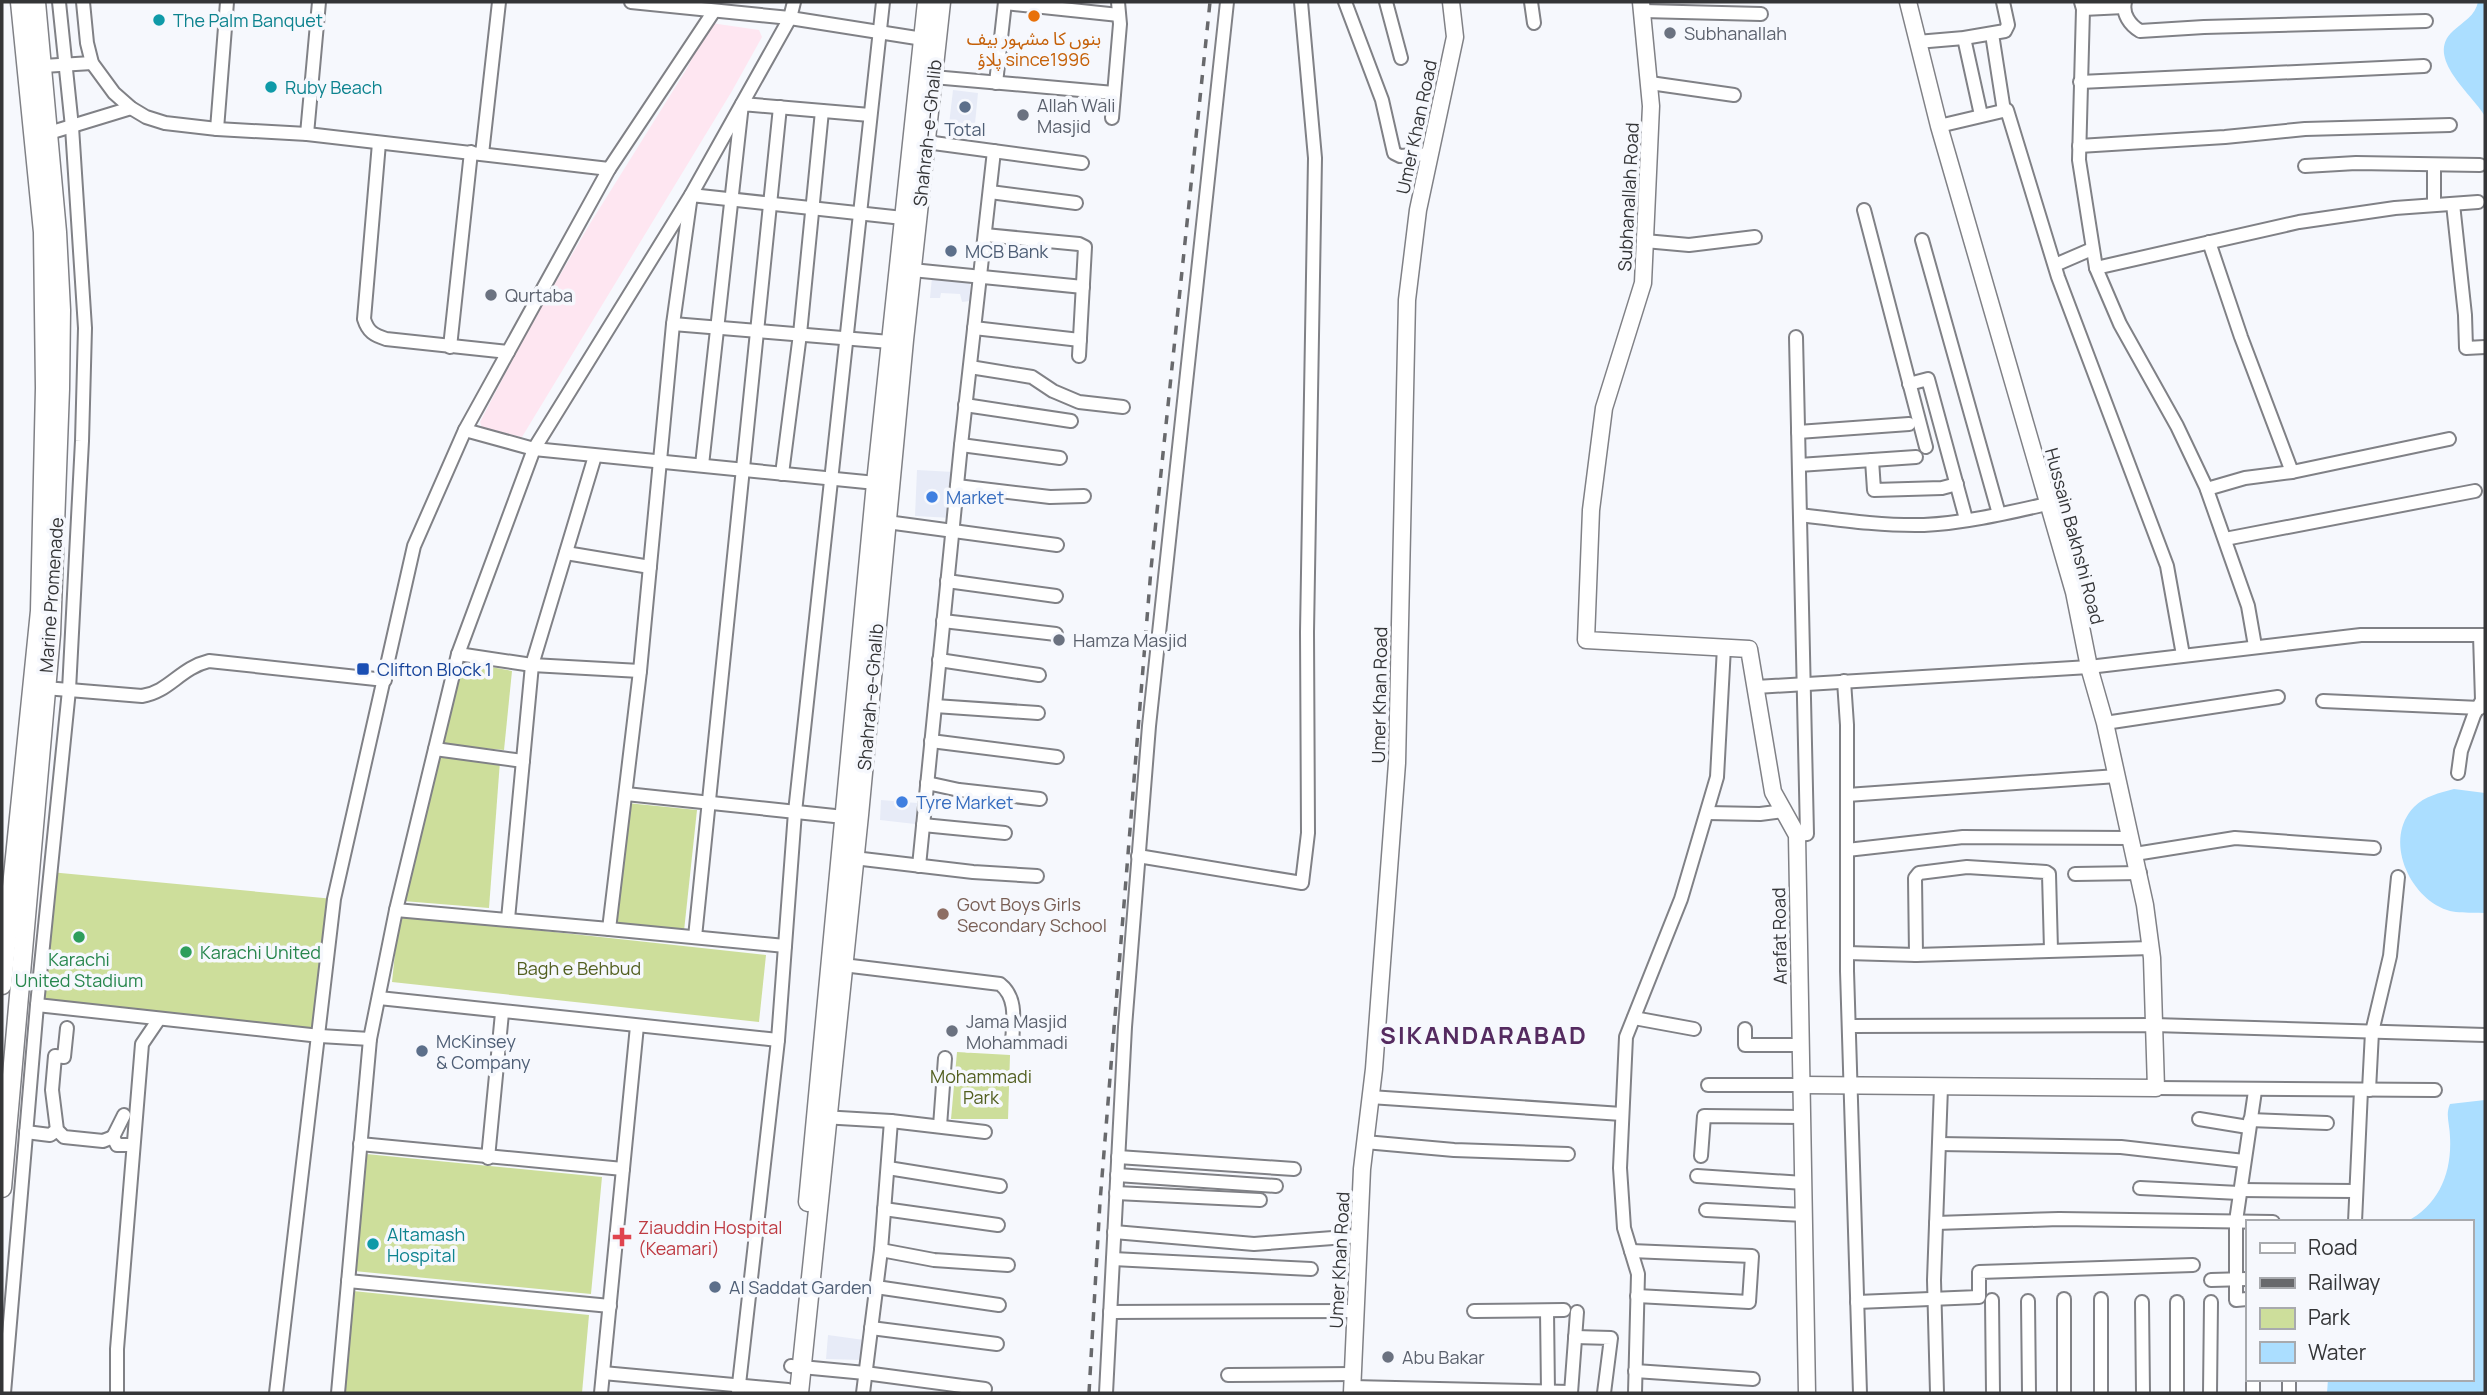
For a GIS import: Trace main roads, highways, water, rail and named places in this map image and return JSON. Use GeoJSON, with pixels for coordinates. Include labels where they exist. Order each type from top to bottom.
{"type":"FeatureCollection","features":[{"type":"Feature","properties":{"kind":"main road","name":"Marine Promenade"},"geometry":{"type":"LineString","coordinates":[[2,985],[40,611],[45,388],[43,232],[20,2]]}},
{"type":"Feature","properties":{"kind":"main road","name":"Marine Promenade"},"geometry":{"type":"LineString","coordinates":[[2,1188],[51,621],[60,390],[58,258],[36,2]]}},
{"type":"Feature","properties":{"kind":"main road","name":"Shahrah-e-Ghalib"},"geometry":{"type":"LineString","coordinates":[[792,1392],[821,1117],[844,817],[876,483],[927,2]]}},
{"type":"Feature","properties":{"kind":"main road","name":"Shahrah-e-Ghalib"},"geometry":{"type":"LineString","coordinates":[[821,1117],[855,858],[941,2]]}},
{"type":"Feature","properties":{"kind":"water"},"geometry":{"type":"Polygon","coordinates":[[[2478,2],[2485,2],[2485,116],[2453,75],[2444,52],[2446,41],[2453,31],[2472,15],[2478,2]]]}},
{"type":"Feature","properties":{"kind":"water"},"geometry":{"type":"Polygon","coordinates":[[[2454,789],[2485,793],[2485,913],[2451,911],[2433,903],[2421,893],[2412,880],[2401,850],[2405,820],[2414,807],[2432,795],[2454,789]]]}},
{"type":"Feature","properties":{"kind":"water"},"geometry":{"type":"Polygon","coordinates":[[[2485,1100],[2485,1393],[2327,1393],[2328,1381],[2473,1381],[2473,1220],[2409,1220],[2427,1207],[2446,1175],[2450,1150],[2450,1104],[2485,1100]]]}},
{"type":"Feature","properties":{"kind":"railway"},"geometry":{"type":"LineString","coordinates":[[1089,1393],[1100,1202],[1151,569],[1210,2]]}},
{"type":"Feature","properties":{"kind":"place","name":"بنوں کا مشہور بیف پلاؤ since1996"},"geometry":{"type":"Point","coordinates":[1034,16]}},
{"type":"Feature","properties":{"kind":"place","name":"The Palm Banquet"},"geometry":{"type":"Point","coordinates":[159,20]}},
{"type":"Feature","properties":{"kind":"place","name":"Subhanallah"},"geometry":{"type":"Point","coordinates":[1670,33]}},
{"type":"Feature","properties":{"kind":"place","name":"Ruby Beach"},"geometry":{"type":"Point","coordinates":[271,87]}},
{"type":"Feature","properties":{"kind":"place","name":"Total"},"geometry":{"type":"Point","coordinates":[965,107]}},
{"type":"Feature","properties":{"kind":"place","name":"Allah Wali Masjid"},"geometry":{"type":"Point","coordinates":[1023,115]}},
{"type":"Feature","properties":{"kind":"place","name":"MCB Bank"},"geometry":{"type":"Point","coordinates":[951,251]}},
{"type":"Feature","properties":{"kind":"place","name":"Qurtaba"},"geometry":{"type":"Point","coordinates":[491,295]}},
{"type":"Feature","properties":{"kind":"place","name":"Market"},"geometry":{"type":"Point","coordinates":[932,497]}},
{"type":"Feature","properties":{"kind":"place","name":"Hamza Masjid"},"geometry":{"type":"Point","coordinates":[1059,640]}},
{"type":"Feature","properties":{"kind":"place","name":"Clifton Block 1"},"geometry":{"type":"Point","coordinates":[363,669]}},
{"type":"Feature","properties":{"kind":"place","name":"Tyre Market"},"geometry":{"type":"Point","coordinates":[902,802]}},
{"type":"Feature","properties":{"kind":"place","name":"Govt Boys Girls Secondary School"},"geometry":{"type":"Point","coordinates":[943,914]}},
{"type":"Feature","properties":{"kind":"place","name":"Karachi United Stadium"},"geometry":{"type":"Point","coordinates":[79,937]}},
{"type":"Feature","properties":{"kind":"place","name":"Karachi United"},"geometry":{"type":"Point","coordinates":[186,952]}},
{"type":"Feature","properties":{"kind":"place","name":"Jama Masjid Mohammadi"},"geometry":{"type":"Point","coordinates":[952,1031]}},
{"type":"Feature","properties":{"kind":"place","name":"McKinsey & Company"},"geometry":{"type":"Point","coordinates":[422,1051]}},
{"type":"Feature","properties":{"kind":"place","name":"Ziauddin Hospital (Keamari)"},"geometry":{"type":"Point","coordinates":[622,1237]}},
{"type":"Feature","properties":{"kind":"place","name":"Altamash Hospital"},"geometry":{"type":"Point","coordinates":[373,1244]}},
{"type":"Feature","properties":{"kind":"place","name":"Al Saddat Garden"},"geometry":{"type":"Point","coordinates":[715,1287]}},
{"type":"Feature","properties":{"kind":"place","name":"Abu Bakar"},"geometry":{"type":"Point","coordinates":[1388,1357]}},
{"type":"Feature","properties":{"kind":"district","name":"SIKANDARABAD"},"geometry":{"type":"Point","coordinates":[1484,1034]}},
{"type":"Feature","properties":{"kind":"park label","name":"Bagh e Behbud"},"geometry":{"type":"Point","coordinates":[579,968]}},
{"type":"Feature","properties":{"kind":"park label","name":"Mohammadi Park"},"geometry":{"type":"Point","coordinates":[981,1086]}}]}
